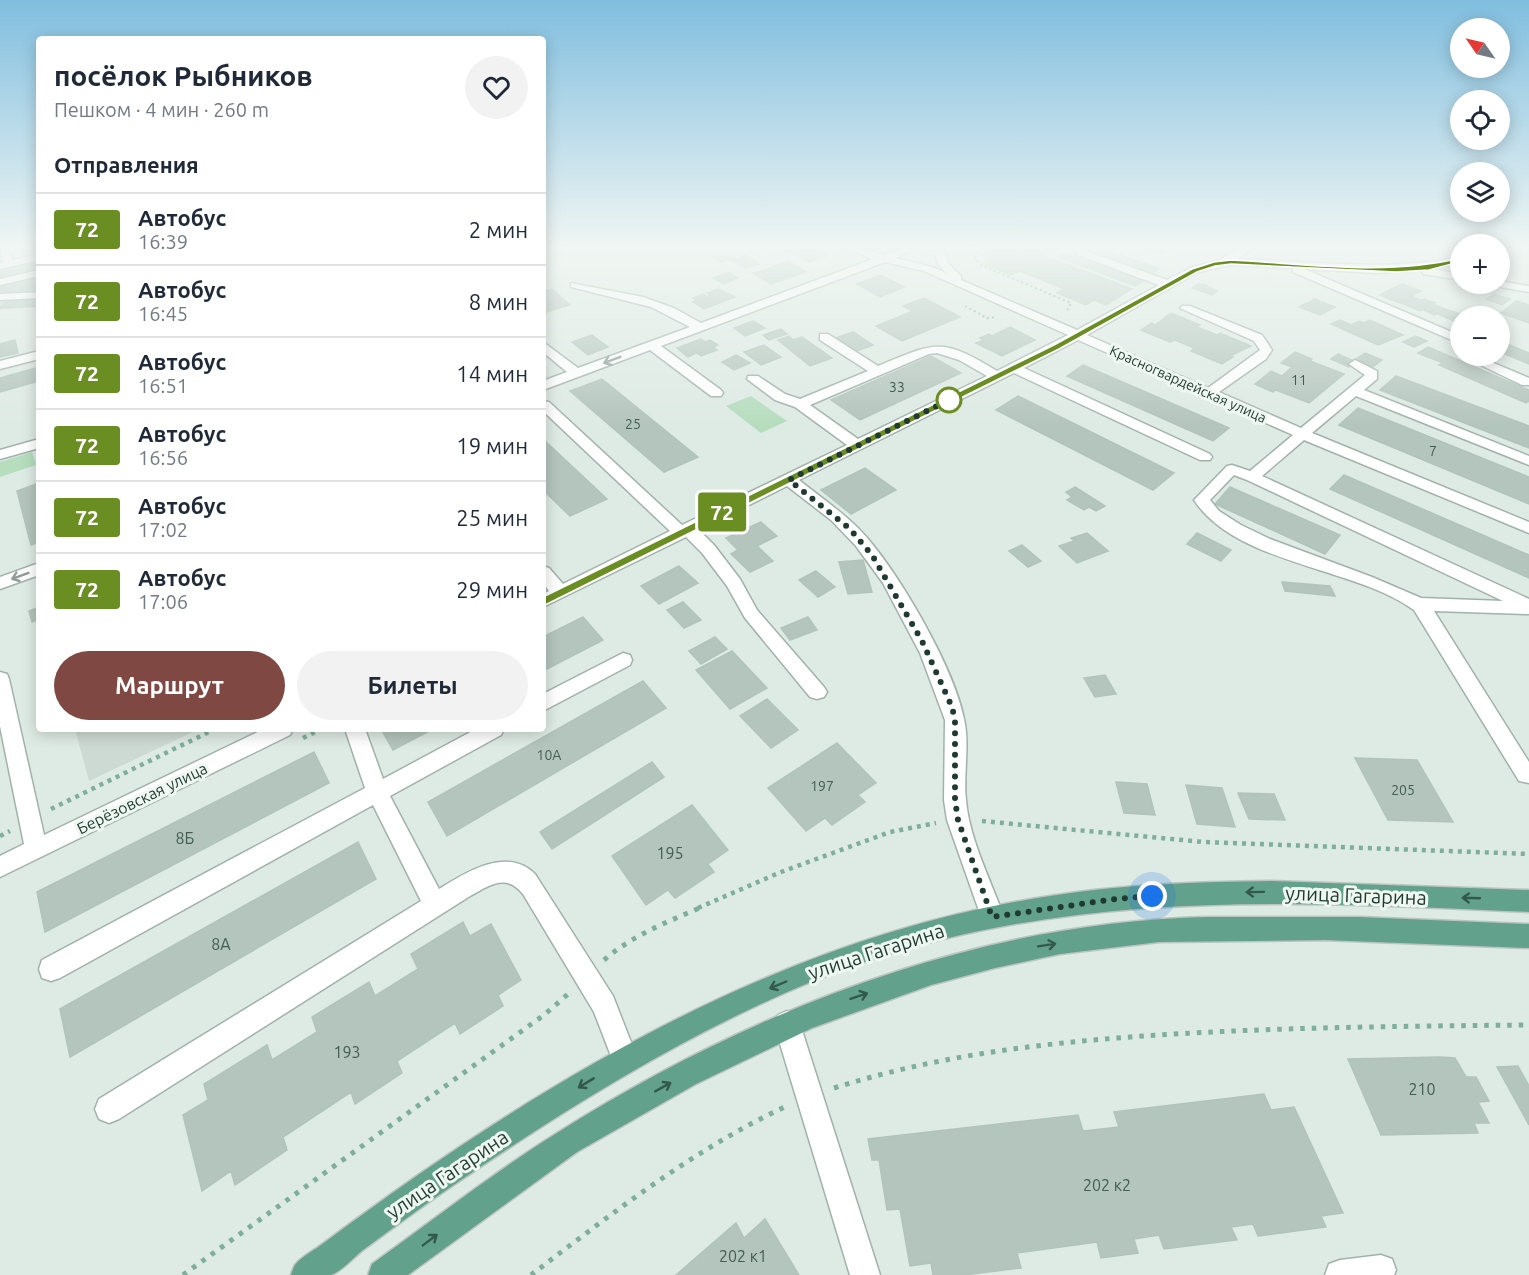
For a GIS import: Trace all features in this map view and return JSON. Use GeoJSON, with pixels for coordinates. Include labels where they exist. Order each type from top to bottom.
{"type":"FeatureCollection","features":[{"type":"Feature","properties":{"kind":"main road","name":"улица Гагарина"},"geometry":{"type":"LineString","coordinates":[[306,1275],[450,1170],[625,1060],[706,1018],[840,960],[992,917],[1115,899],[1189,893],[1312,892],[1529,901]]}},
{"type":"Feature","properties":{"kind":"main road","name":"улица Гагарина"},"geometry":{"type":"LineString","coordinates":[[383,1275],[561,1147],[716,1057],[852,997],[1011,951],[1128,933],[1205,928],[1330,927],[1529,936]]}},
{"type":"Feature","properties":{"kind":"street"},"geometry":{"type":"LineString","coordinates":[[660,306],[678,313],[699,327]]}},
{"type":"Feature","properties":{"kind":"street"},"geometry":{"type":"LineString","coordinates":[[546,385],[756,306]]}},
{"type":"Feature","properties":{"kind":"street","name":"Красногвардейская улица"},"geometry":{"type":"LineString","coordinates":[[1010,306],[1302,434],[1529,528]]}},
{"type":"Feature","properties":{"kind":"street"},"geometry":{"type":"LineString","coordinates":[[546,600],[1014,368],[1130,306]]}},
{"type":"Feature","properties":{"kind":"street"},"geometry":{"type":"LineString","coordinates":[[1382,306],[1450,335]]}},
{"type":"Feature","properties":{"kind":"street"},"geometry":{"type":"LineString","coordinates":[[1186,308],[1258,338],[1266,350],[1262,356],[1209,393]]}},
{"type":"Feature","properties":{"kind":"street"},"geometry":{"type":"LineString","coordinates":[[1426,324],[1450,340]]}},
{"type":"Feature","properties":{"kind":"street"},"geometry":{"type":"LineString","coordinates":[[824,337],[877,371]]}},
{"type":"Feature","properties":{"kind":"street"},"geometry":{"type":"LineString","coordinates":[[651,345],[716,393]]}},
{"type":"Feature","properties":{"kind":"street"},"geometry":{"type":"LineString","coordinates":[[546,348],[576,373]]}},
{"type":"Feature","properties":{"kind":"street"},"geometry":{"type":"LineString","coordinates":[[800,404],[927,350],[937,348],[957,354],[997,376]]}},
{"type":"Feature","properties":{"kind":"street"},"geometry":{"type":"LineString","coordinates":[[0,365],[36,356]]}},
{"type":"Feature","properties":{"kind":"street"},"geometry":{"type":"LineString","coordinates":[[1252,477],[1355,391],[1372,374],[1355,364]]}},
{"type":"Feature","properties":{"kind":"street"},"geometry":{"type":"LineString","coordinates":[[1495,366],[1528,378]]}},
{"type":"Feature","properties":{"kind":"street"},"geometry":{"type":"LineString","coordinates":[[1509,366],[1528,378]]}},
{"type":"Feature","properties":{"kind":"street"},"geometry":{"type":"LineString","coordinates":[[1014,368],[1205,457]]}},
{"type":"Feature","properties":{"kind":"street"},"geometry":{"type":"LineString","coordinates":[[753,379],[780,397],[800,404],[857,445]]}},
{"type":"Feature","properties":{"kind":"street"},"geometry":{"type":"LineString","coordinates":[[1355,391],[1529,460]]}},
{"type":"Feature","properties":{"kind":"street"},"geometry":{"type":"LineString","coordinates":[[546,407],[708,549],[734,583],[751,614],[816,692]]}},
{"type":"Feature","properties":{"kind":"street"},"geometry":{"type":"LineString","coordinates":[[0,455],[36,443]]}},
{"type":"Feature","properties":{"kind":"street"},"geometry":{"type":"LineString","coordinates":[[1232,469],[1529,607],[1419,604],[1380,585],[1268,544],[1225,523],[1205,509],[1202,500],[1232,469]]}},
{"type":"Feature","properties":{"kind":"street"},"geometry":{"type":"LineString","coordinates":[[789,480],[861,541],[887,578],[922,641],[952,707],[955,720],[955,800],[958,820],[992,917]]}},
{"type":"Feature","properties":{"kind":"street"},"geometry":{"type":"LineString","coordinates":[[0,583],[36,570]]}},
{"type":"Feature","properties":{"kind":"street"},"geometry":{"type":"LineString","coordinates":[[546,575],[561,592]]}},
{"type":"Feature","properties":{"kind":"street"},"geometry":{"type":"LineString","coordinates":[[1419,604],[1526,775]]}},
{"type":"Feature","properties":{"kind":"street"},"geometry":{"type":"LineString","coordinates":[[546,701],[623,660]]}},
{"type":"Feature","properties":{"kind":"street"},"geometry":{"type":"LineString","coordinates":[[0,679],[36,850]]}},
{"type":"Feature","properties":{"kind":"street","name":"Берёзовская улица"},"geometry":{"type":"LineString","coordinates":[[0,867],[277,732]]}},
{"type":"Feature","properties":{"kind":"street"},"geometry":{"type":"LineString","coordinates":[[356,732],[376,792],[435,905]]}},
{"type":"Feature","properties":{"kind":"street"},"geometry":{"type":"LineString","coordinates":[[51,969],[488,732]]}},
{"type":"Feature","properties":{"kind":"street"},"geometry":{"type":"LineString","coordinates":[[109,1109],[435,905],[482,878],[499,872],[512,871],[531,886],[604,1005],[625,1060]]}},
{"type":"Feature","properties":{"kind":"street"},"geometry":{"type":"LineString","coordinates":[[787,1024],[865,1275]]}},
{"type":"Feature","properties":{"kind":"street"},"geometry":{"type":"LineString","coordinates":[[1340,1275],[1381,1270]]}},
{"type":"Feature","properties":{"kind":"path"},"geometry":{"type":"LineString","coordinates":[[965,306],[987,318],[999,316]]}},
{"type":"Feature","properties":{"kind":"path"},"geometry":{"type":"LineString","coordinates":[[1065,313],[1072,306]]}},
{"type":"Feature","properties":{"kind":"path"},"geometry":{"type":"LineString","coordinates":[[0,836],[91,788],[209,732]]}},
{"type":"Feature","properties":{"kind":"path"},"geometry":{"type":"LineString","coordinates":[[531,1275],[609,1216],[722,1140],[766,1115],[810,1096],[908,1066],[1028,1044],[1273,1028],[1529,1025]]}},
{"type":"Feature","properties":{"kind":"shaded area"},"geometry":{"type":"Polygon","coordinates":[[[0,306],[36,306],[36,307],[0,310],[0,306]]]}},
{"type":"Feature","properties":{"kind":"shaded area"},"geometry":{"type":"Polygon","coordinates":[[[76,732],[193,732],[89,781],[76,732]]]}},
{"type":"Feature","properties":{"kind":"green space"},"geometry":{"type":"Polygon","coordinates":[[[751,396],[787,421],[761,433],[726,406],[751,396]]]}},
{"type":"Feature","properties":{"kind":"green space"},"geometry":{"type":"Polygon","coordinates":[[[32,452],[36,465],[0,477],[0,462],[32,452]]]}},
{"type":"Feature","properties":{"kind":"building"},"geometry":{"type":"Polygon","coordinates":[[[2,306],[36,306],[36,306],[0,308],[2,306]]]}},
{"type":"Feature","properties":{"kind":"building"},"geometry":{"type":"Polygon","coordinates":[[[546,306],[568,306],[546,312],[546,306]]]}},
{"type":"Feature","properties":{"kind":"building"},"geometry":{"type":"Polygon","coordinates":[[[698,306],[713,306],[704,309],[698,306]]]}},
{"type":"Feature","properties":{"kind":"building"},"geometry":{"type":"Polygon","coordinates":[[[903,306],[938,306],[960,317],[902,341],[876,326],[913,311],[903,306]]]}},
{"type":"Feature","properties":{"kind":"building"},"geometry":{"type":"Polygon","coordinates":[[[1331,306],[1335,307],[1320,315],[1299,307],[1331,306]]]}},
{"type":"Feature","properties":{"kind":"building"},"geometry":{"type":"Polygon","coordinates":[[[1407,306],[1430,306],[1420,311],[1407,306]]]}},
{"type":"Feature","properties":{"kind":"building"},"geometry":{"type":"Polygon","coordinates":[[[1434,306],[1446,309],[1434,315],[1424,310],[1434,306]]]}},
{"type":"Feature","properties":{"kind":"building"},"geometry":{"type":"Polygon","coordinates":[[[1510,306],[1529,306],[1529,323],[1510,316],[1510,306]]]}},
{"type":"Feature","properties":{"kind":"building"},"geometry":{"type":"Polygon","coordinates":[[[1450,311],[1450,319],[1438,314],[1450,311]]]}},
{"type":"Feature","properties":{"kind":"building"},"geometry":{"type":"Polygon","coordinates":[[[1171,313],[1200,325],[1197,327],[1217,335],[1220,333],[1251,346],[1230,356],[1233,357],[1222,364],[1191,351],[1194,348],[1175,340],[1170,342],[1141,330],[1152,323],[1155,325],[1171,313]]]}},
{"type":"Feature","properties":{"kind":"building"},"geometry":{"type":"Polygon","coordinates":[[[1340,320],[1351,325],[1359,321],[1364,323],[1370,320],[1403,335],[1378,345],[1331,324],[1340,320]]]}},
{"type":"Feature","properties":{"kind":"building"},"geometry":{"type":"Polygon","coordinates":[[[753,321],[765,328],[745,336],[734,328],[753,321]]]}},
{"type":"Feature","properties":{"kind":"building"},"geometry":{"type":"Polygon","coordinates":[[[1010,327],[1035,340],[1002,356],[976,343],[984,340],[980,338],[989,334],[992,336],[1010,327]]]}},
{"type":"Feature","properties":{"kind":"building"},"geometry":{"type":"Polygon","coordinates":[[[781,329],[787,334],[769,340],[763,335],[781,329]]]}},
{"type":"Feature","properties":{"kind":"building"},"geometry":{"type":"Polygon","coordinates":[[[853,332],[873,345],[857,351],[836,338],[853,332]]]}},
{"type":"Feature","properties":{"kind":"building"},"geometry":{"type":"Polygon","coordinates":[[[592,335],[608,347],[588,355],[572,342],[592,335]]]}},
{"type":"Feature","properties":{"kind":"building"},"geometry":{"type":"Polygon","coordinates":[[[789,336],[793,340],[802,337],[832,358],[810,366],[778,340],[789,336]]]}},
{"type":"Feature","properties":{"kind":"building"},"geometry":{"type":"Polygon","coordinates":[[[1415,336],[1427,341],[1414,347],[1403,342],[1415,336]]]}},
{"type":"Feature","properties":{"kind":"building"},"geometry":{"type":"Polygon","coordinates":[[[701,339],[705,342],[710,340],[718,345],[713,347],[717,350],[701,356],[685,345],[701,339]]]}},
{"type":"Feature","properties":{"kind":"building"},"geometry":{"type":"Polygon","coordinates":[[[15,340],[18,353],[0,357],[0,344],[15,340]]]}},
{"type":"Feature","properties":{"kind":"building"},"geometry":{"type":"Polygon","coordinates":[[[685,345],[696,353],[688,357],[677,348],[685,345]]]}},
{"type":"Feature","properties":{"kind":"building"},"geometry":{"type":"Polygon","coordinates":[[[764,345],[781,357],[761,365],[744,352],[764,345]]]}},
{"type":"Feature","properties":{"kind":"building"},"geometry":{"type":"Polygon","coordinates":[[[1510,345],[1529,353],[1529,364],[1510,356],[1510,345]]]}},
{"type":"Feature","properties":{"kind":"building"},"geometry":{"type":"Polygon","coordinates":[[[1428,347],[1450,356],[1450,366],[1473,366],[1529,390],[1529,401],[1526,403],[1439,365],[1443,363],[1418,353],[1428,347]]]}},
{"type":"Feature","properties":{"kind":"building"},"geometry":{"type":"Polygon","coordinates":[[[1295,352],[1312,359],[1310,361],[1344,374],[1309,403],[1255,384],[1271,371],[1282,376],[1292,367],[1281,363],[1295,352]]]}},
{"type":"Feature","properties":{"kind":"building"},"geometry":{"type":"Polygon","coordinates":[[[1365,353],[1382,360],[1373,367],[1355,360],[1365,353]]]}},
{"type":"Feature","properties":{"kind":"building"},"geometry":{"type":"Polygon","coordinates":[[[1338,354],[1356,362],[1349,367],[1331,359],[1338,354]]]}},
{"type":"Feature","properties":{"kind":"building"},"geometry":{"type":"Polygon","coordinates":[[[736,355],[750,363],[734,370],[722,362],[736,355]]]}},
{"type":"Feature","properties":{"kind":"building"},"geometry":{"type":"Polygon","coordinates":[[[931,356],[961,373],[860,420],[831,400],[931,356]]]}},
{"type":"Feature","properties":{"kind":"building"},"geometry":{"type":"Polygon","coordinates":[[[1083,365],[1229,428],[1213,441],[1067,376],[1083,365]]]}},
{"type":"Feature","properties":{"kind":"building"},"geometry":{"type":"Polygon","coordinates":[[[36,368],[36,382],[0,392],[0,378],[36,368]]]}},
{"type":"Feature","properties":{"kind":"building"},"geometry":{"type":"Polygon","coordinates":[[[1396,376],[1529,426],[1529,448],[1380,390],[1396,376]]]}},
{"type":"Feature","properties":{"kind":"building"},"geometry":{"type":"Polygon","coordinates":[[[602,379],[698,457],[664,472],[570,391],[602,379]]]}},
{"type":"Feature","properties":{"kind":"building"},"geometry":{"type":"Polygon","coordinates":[[[1018,396],[1174,473],[1153,490],[996,410],[1018,396]]]}},
{"type":"Feature","properties":{"kind":"building"},"geometry":{"type":"Polygon","coordinates":[[[1358,408],[1529,477],[1529,504],[1339,425],[1358,408]]]}},
{"type":"Feature","properties":{"kind":"building"},"geometry":{"type":"Polygon","coordinates":[[[546,442],[607,499],[570,516],[546,493],[546,442]]]}},
{"type":"Feature","properties":{"kind":"building"},"geometry":{"type":"Polygon","coordinates":[[[865,468],[896,490],[851,514],[821,490],[865,468]]]}},
{"type":"Feature","properties":{"kind":"building"},"geometry":{"type":"Polygon","coordinates":[[[1344,475],[1529,555],[1529,578],[1330,489],[1344,475]]]}},
{"type":"Feature","properties":{"kind":"building"},"geometry":{"type":"Polygon","coordinates":[[[36,484],[36,543],[31,545],[17,491],[36,484]]]}},
{"type":"Feature","properties":{"kind":"building"},"geometry":{"type":"Polygon","coordinates":[[[1075,487],[1105,506],[1096,511],[1089,507],[1084,510],[1067,500],[1072,497],[1066,492],[1075,487]]]}},
{"type":"Feature","properties":{"kind":"building"},"geometry":{"type":"Polygon","coordinates":[[[1230,487],[1340,535],[1325,554],[1215,504],[1230,487]]]}},
{"type":"Feature","properties":{"kind":"building"},"geometry":{"type":"Polygon","coordinates":[[[761,522],[777,536],[757,546],[773,561],[750,572],[731,554],[738,550],[726,538],[761,522]]]}},
{"type":"Feature","properties":{"kind":"building"},"geometry":{"type":"Polygon","coordinates":[[[1087,533],[1108,551],[1077,563],[1059,546],[1074,541],[1071,538],[1087,533]]]}},
{"type":"Feature","properties":{"kind":"building"},"geometry":{"type":"Polygon","coordinates":[[[1197,533],[1231,550],[1221,561],[1187,544],[1197,533]]]}},
{"type":"Feature","properties":{"kind":"building"},"geometry":{"type":"Polygon","coordinates":[[[1022,545],[1041,561],[1028,567],[1009,551],[1022,545]]]}},
{"type":"Feature","properties":{"kind":"building"},"geometry":{"type":"Polygon","coordinates":[[[863,560],[872,592],[848,594],[839,562],[863,560]]]}},
{"type":"Feature","properties":{"kind":"building"},"geometry":{"type":"Polygon","coordinates":[[[679,566],[698,583],[659,604],[641,586],[679,566]]]}},
{"type":"Feature","properties":{"kind":"building"},"geometry":{"type":"Polygon","coordinates":[[[816,571],[835,587],[818,597],[799,580],[816,571]]]}},
{"type":"Feature","properties":{"kind":"building"},"geometry":{"type":"Polygon","coordinates":[[[1282,582],[1330,586],[1335,596],[1285,591],[1282,582]]]}},
{"type":"Feature","properties":{"kind":"building"},"geometry":{"type":"Polygon","coordinates":[[[683,602],[701,620],[684,628],[667,610],[683,602]]]}},
{"type":"Feature","properties":{"kind":"building"},"geometry":{"type":"Polygon","coordinates":[[[36,608],[36,620],[32,622],[29,611],[36,608]]]}},
{"type":"Feature","properties":{"kind":"building"},"geometry":{"type":"Polygon","coordinates":[[[583,617],[603,640],[546,669],[546,636],[583,617]]]}},
{"type":"Feature","properties":{"kind":"building"},"geometry":{"type":"Polygon","coordinates":[[[808,617],[817,630],[790,640],[781,628],[808,617]]]}},
{"type":"Feature","properties":{"kind":"building"},"geometry":{"type":"Polygon","coordinates":[[[715,637],[727,649],[701,664],[689,651],[715,637]]]}},
{"type":"Feature","properties":{"kind":"building"},"geometry":{"type":"Polygon","coordinates":[[[732,651],[767,688],[730,709],[696,670],[732,651]]]}},
{"type":"Feature","properties":{"kind":"building"},"geometry":{"type":"Polygon","coordinates":[[[1105,675],[1116,694],[1095,697],[1084,678],[1105,675]]]}},
{"type":"Feature","properties":{"kind":"building"},"geometry":{"type":"Polygon","coordinates":[[[643,681],[666,708],[447,836],[428,802],[643,681]]]}},
{"type":"Feature","properties":{"kind":"building"},"geometry":{"type":"Polygon","coordinates":[[[767,699],[798,730],[771,748],[740,716],[767,699]]]}},
{"type":"Feature","properties":{"kind":"building"},"geometry":{"type":"Polygon","coordinates":[[[383,732],[427,732],[393,750],[383,732]]]}},
{"type":"Feature","properties":{"kind":"building"},"geometry":{"type":"Polygon","coordinates":[[[837,743],[876,783],[858,795],[865,802],[832,825],[825,818],[806,831],[768,788],[837,743]]]}},
{"type":"Feature","properties":{"kind":"building"},"geometry":{"type":"Polygon","coordinates":[[[314,752],[329,783],[45,932],[37,892],[314,752]]]}},
{"type":"Feature","properties":{"kind":"building"},"geometry":{"type":"Polygon","coordinates":[[[1355,758],[1417,760],[1453,822],[1388,820],[1355,758]]]}},
{"type":"Feature","properties":{"kind":"building"},"geometry":{"type":"Polygon","coordinates":[[[652,762],[664,777],[552,849],[540,832],[652,762]]]}},
{"type":"Feature","properties":{"kind":"building"},"geometry":{"type":"Polygon","coordinates":[[[1116,782],[1147,784],[1155,815],[1124,813],[1116,782]]]}},
{"type":"Feature","properties":{"kind":"building"},"geometry":{"type":"Polygon","coordinates":[[[1186,785],[1222,788],[1235,827],[1197,824],[1186,785]]]}},
{"type":"Feature","properties":{"kind":"building"},"geometry":{"type":"Polygon","coordinates":[[[1238,793],[1274,794],[1285,820],[1249,819],[1238,793]]]}},
{"type":"Feature","properties":{"kind":"building"},"geometry":{"type":"Polygon","coordinates":[[[692,805],[728,850],[708,864],[714,872],[675,898],[668,890],[646,905],[612,856],[692,805]]]}},
{"type":"Feature","properties":{"kind":"building"},"geometry":{"type":"Polygon","coordinates":[[[358,842],[376,879],[70,1057],[60,1009],[358,842]]]}},
{"type":"Feature","properties":{"kind":"building"},"geometry":{"type":"Polygon","coordinates":[[[463,922],[470,936],[491,924],[521,980],[498,995],[503,1006],[460,1034],[455,1023],[397,1061],[402,1073],[355,1104],[351,1092],[283,1137],[287,1150],[235,1185],[231,1171],[202,1191],[183,1115],[208,1100],[204,1084],[267,1045],[272,1060],[317,1032],[312,1017],[369,982],[375,996],[418,969],[411,954],[463,922]]]}},
{"type":"Feature","properties":{"kind":"building"},"geometry":{"type":"Polygon","coordinates":[[[1455,1058],[1466,1077],[1476,1077],[1489,1101],[1478,1102],[1489,1123],[1474,1123],[1478,1133],[1381,1135],[1348,1059],[1455,1058]]]}},
{"type":"Feature","properties":{"kind":"building"},"geometry":{"type":"Polygon","coordinates":[[[1518,1066],[1529,1086],[1529,1125],[1497,1067],[1518,1066]]]}},
{"type":"Feature","properties":{"kind":"building"},"geometry":{"type":"Polygon","coordinates":[[[1264,1094],[1271,1110],[1294,1107],[1343,1213],[1321,1216],[1326,1227],[1258,1236],[1253,1224],[1231,1227],[1237,1240],[1164,1249],[1159,1235],[1134,1239],[1138,1253],[1101,1258],[1097,1242],[1017,1253],[1021,1268],[964,1275],[933,1275],[931,1263],[910,1266],[900,1209],[887,1210],[879,1160],[872,1160],[868,1139],[1078,1115],[1083,1131],[1119,1127],[1114,1112],[1264,1094]]]}},
{"type":"Feature","properties":{"kind":"building"},"geometry":{"type":"Polygon","coordinates":[[[765,1219],[799,1275],[676,1275],[736,1223],[744,1238],[765,1219]]]}},
{"type":"Feature","properties":{"kind":"bus line","name":"72"},"geometry":{"type":"LineString","coordinates":[[546,600],[1056,347],[1129,306]]}},
{"type":"Feature","properties":{"kind":"route"},"geometry":{"type":"LineString","coordinates":[[949,400],[957,396],[789,480],[850,529],[861,541],[887,578],[922,641],[952,707],[955,720],[954,767],[958,820],[962,837],[992,917],[1045,908],[1152,896]]}}]}
